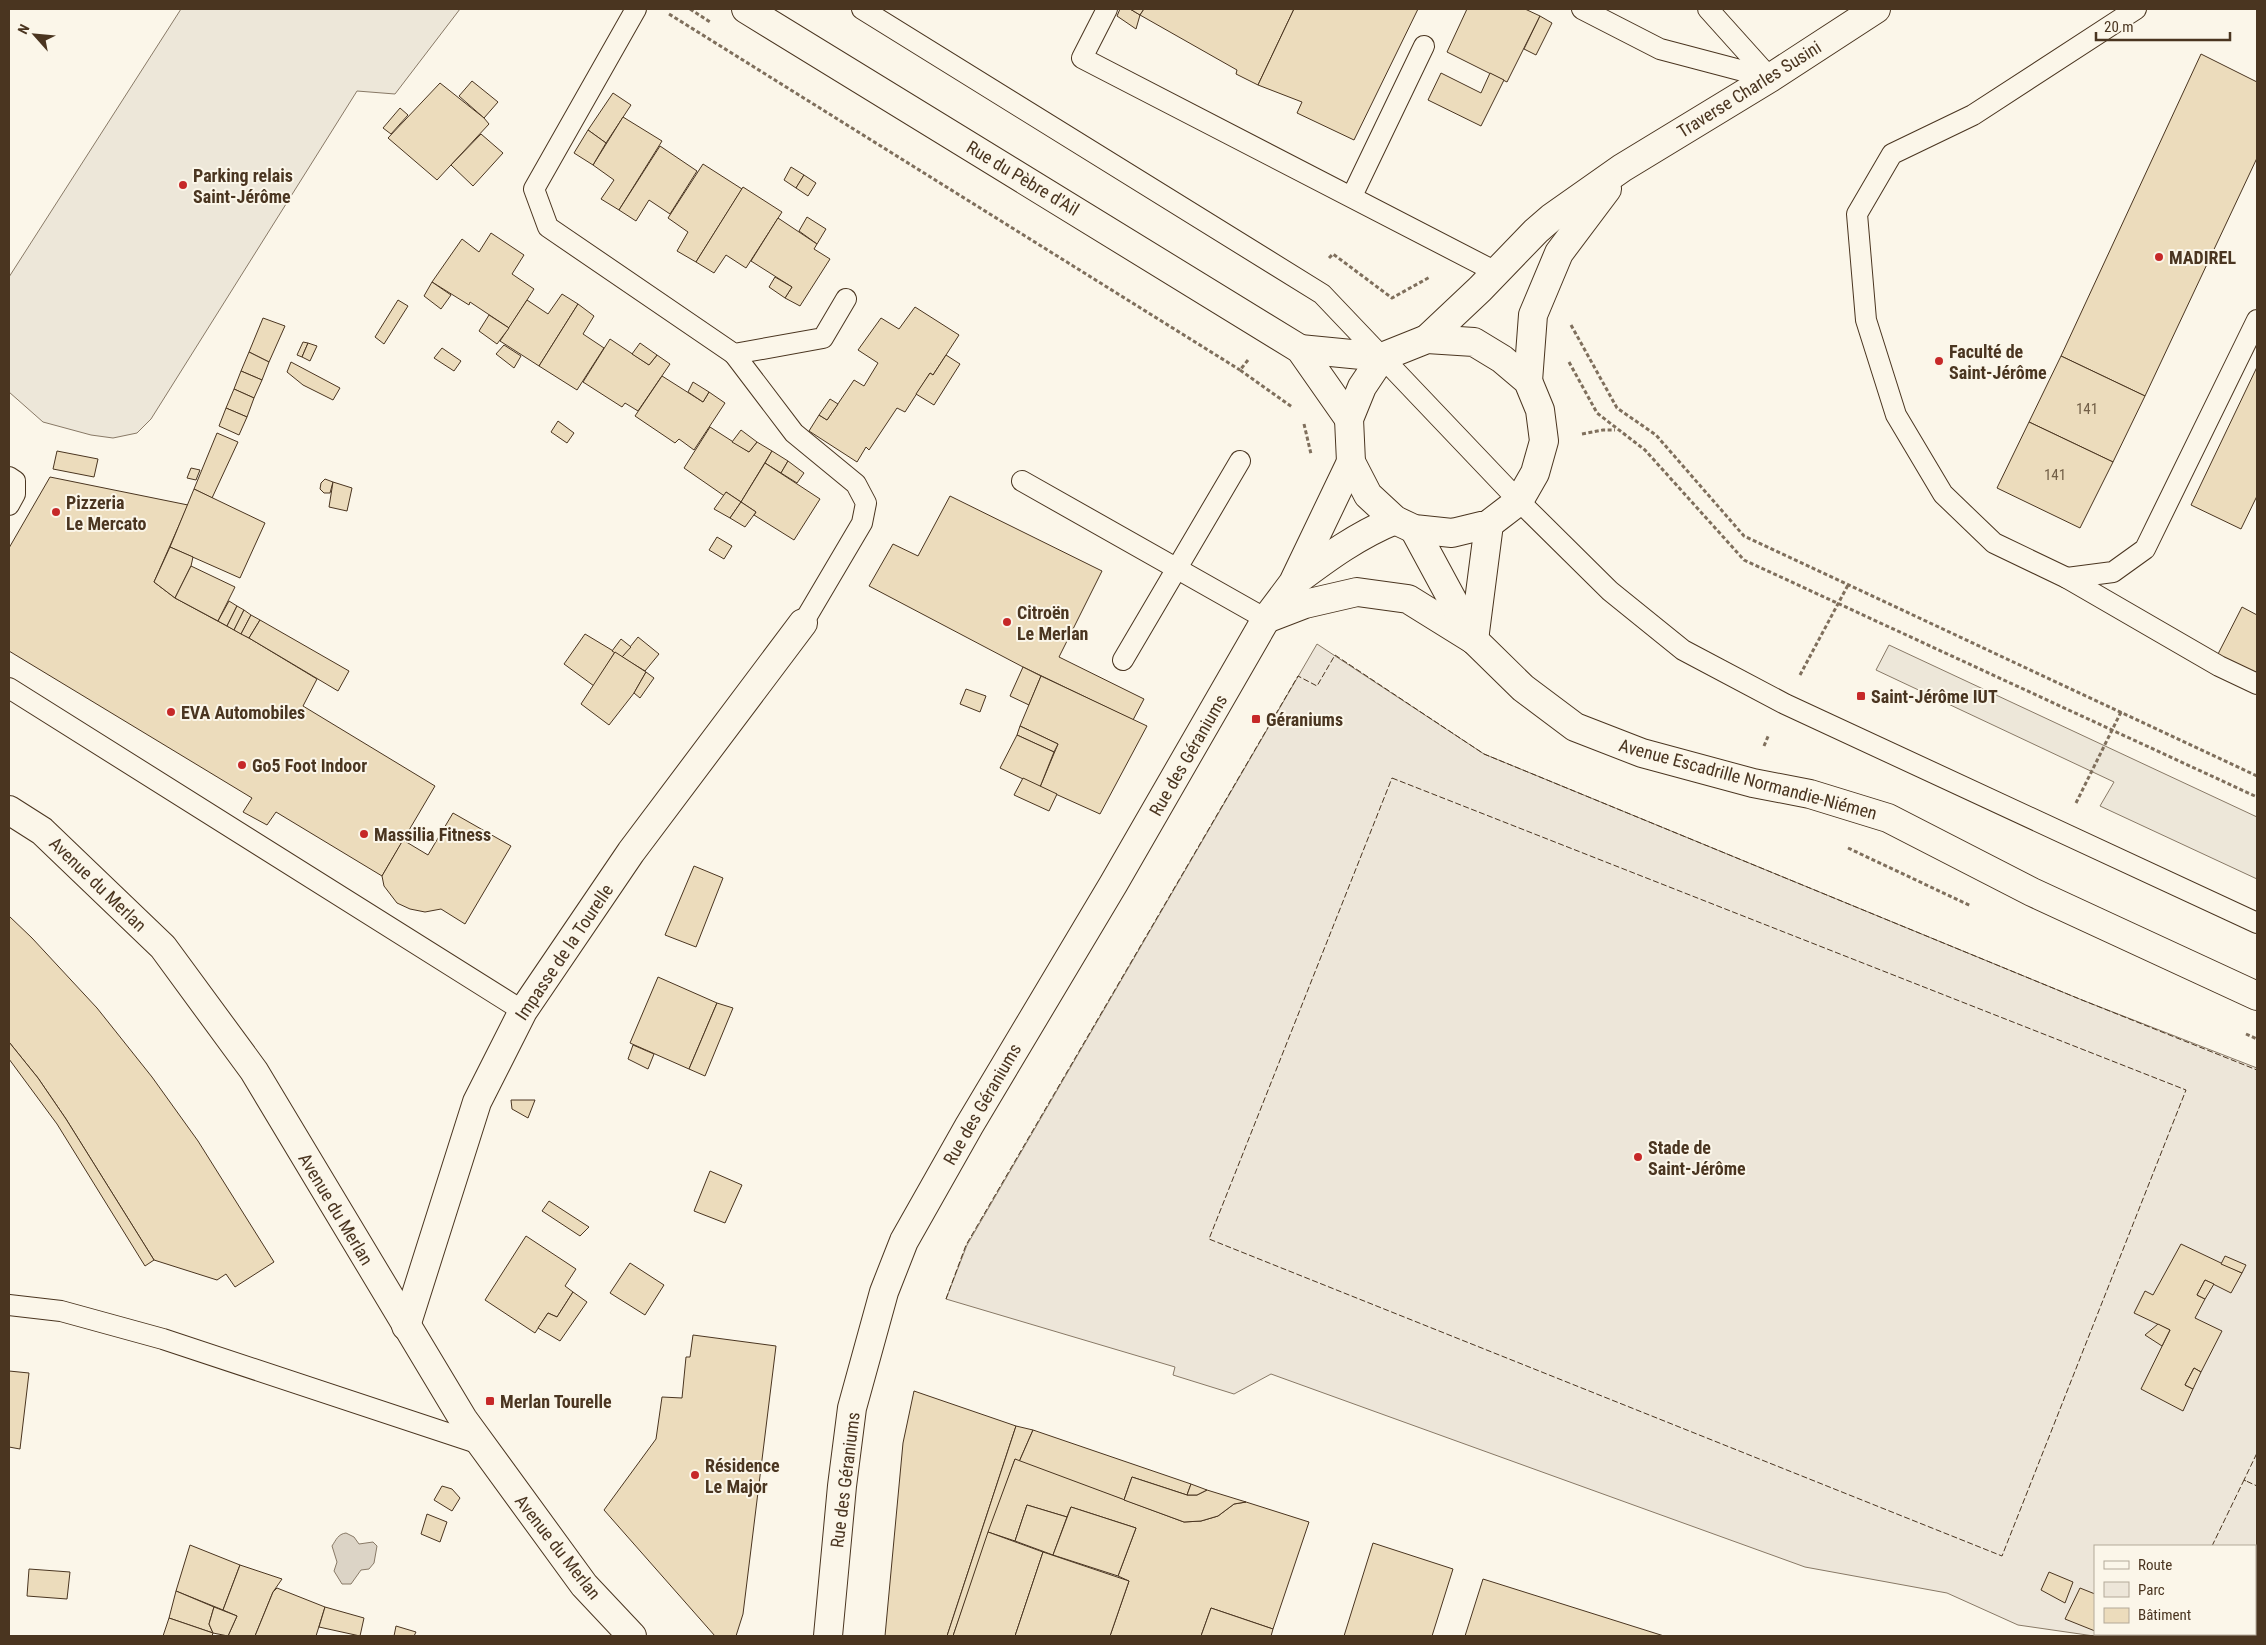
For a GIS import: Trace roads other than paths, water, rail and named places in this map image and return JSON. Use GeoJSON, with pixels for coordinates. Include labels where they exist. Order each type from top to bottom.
{"type":"FeatureCollection","features":[{"type":"Feature","properties":{"kind":"street","name":"Rue du Pèbre d'Ail"},"geometry":{"type":"LineString","coordinates":[[746,9],[1300,348],[1349,419]]}},
{"type":"Feature","properties":{"kind":"street","name":"Traverse Charles Susini"},"geometry":{"type":"LineString","coordinates":[[1426,339],[1480,289],[1536,230],[1622,168],[1770,78],[1876,9]]}},
{"type":"Feature","properties":{"kind":"street","name":"Traverse Charles Susini"},"geometry":{"type":"LineString","coordinates":[[1528,381],[1533,315],[1559,253],[1622,168]]}},
{"type":"Feature","properties":{"kind":"street"},"geometry":{"type":"LineString","coordinates":[[1382,357],[1426,339],[1474,342],[1502,359],[1528,381],[1540,410],[1544,440],[1535,473],[1519,501],[1489,524],[1452,534],[1405,524]]}},
{"type":"Feature","properties":{"kind":"street","name":"Rue du Pèbre d'Ail"},"geometry":{"type":"LineString","coordinates":[[1300,348],[1382,357]]}},
{"type":"Feature","properties":{"kind":"street","name":"Avenue Escadrille Normandie-Niémen"},"geometry":{"type":"LineString","coordinates":[[1382,357],[1362,387],[1349,419],[1351,462],[1368,496],[1405,524],[1474,640],[1522,688],[1575,727],[1642,753],[1753,783],[1810,794],[1888,818],[2032,892],[2257,996]]}},
{"type":"Feature","properties":{"kind":"street","name":"Rue des Géraniums"},"geometry":{"type":"LineString","coordinates":[[828,1636],[842,1486],[852,1408],[884,1292],[904,1241],[969,1126],[1114,883],[1266,619],[1293,583],[1351,462]]}},
{"type":"Feature","properties":{"kind":"street","name":"Rue des Géraniums"},"geometry":{"type":"LineString","coordinates":[[1293,583],[1336,550],[1376,527],[1405,524]]}},
{"type":"Feature","properties":{"kind":"street"},"geometry":{"type":"LineString","coordinates":[[1266,619],[1305,604],[1357,592],[1408,599],[1474,640],[1489,524]]}},
{"type":"Feature","properties":{"kind":"street","name":"Impasse de la Tourelle"},"geometry":{"type":"LineString","coordinates":[[406,1326],[477,1102],[522,1011],[631,852],[803,623]]}},
{"type":"Feature","properties":{"kind":"street","name":"Avenue du Merlan"},"geometry":{"type":"LineString","coordinates":[[9,810],[42,831],[163,947],[254,1071],[406,1326],[480,1444],[584,1585],[632,1636]]}},
{"type":"Feature","properties":{"kind":"lane"},"geometry":{"type":"LineString","coordinates":[[636,9],[534,189],[548,226],[734,354],[794,433],[856,484],[866,503],[862,523],[803,623]]}},
{"type":"Feature","properties":{"kind":"lane"},"geometry":{"type":"LineString","coordinates":[[862,9],[1322,294],[1519,501],[1610,591],[1683,650],[1785,704],[2257,923]]}},
{"type":"Feature","properties":{"kind":"lane"},"geometry":{"type":"LineString","coordinates":[[1106,9],[1082,58],[1496,272]]}},
{"type":"Feature","properties":{"kind":"lane"},"geometry":{"type":"LineString","coordinates":[[1582,9],[1660,49],[1770,78]]}},
{"type":"Feature","properties":{"kind":"lane"},"geometry":{"type":"LineString","coordinates":[[1708,9],[1770,78]]}},
{"type":"Feature","properties":{"kind":"lane"},"geometry":{"type":"LineString","coordinates":[[2136,9],[1973,115],[1892,154],[1857,214],[1866,320],[1896,415],[1943,494],[1994,543],[2067,578],[2219,666],[2257,684]]}},
{"type":"Feature","properties":{"kind":"lane"},"geometry":{"type":"LineString","coordinates":[[1352,196],[1424,46]]}},
{"type":"Feature","properties":{"kind":"lane"},"geometry":{"type":"LineString","coordinates":[[734,354],[823,338],[846,299]]}},
{"type":"Feature","properties":{"kind":"lane"},"geometry":{"type":"LineString","coordinates":[[2067,578],[2113,572],[2145,549],[2257,320]]}},
{"type":"Feature","properties":{"kind":"lane"},"geometry":{"type":"LineString","coordinates":[[1123,660],[1240,461]]}},
{"type":"Feature","properties":{"kind":"lane"},"geometry":{"type":"LineString","coordinates":[[9,477],[15,481],[16,494],[9,505]]}},
{"type":"Feature","properties":{"kind":"lane"},"geometry":{"type":"LineString","coordinates":[[1022,481],[1266,619]]}},
{"type":"Feature","properties":{"kind":"lane"},"geometry":{"type":"LineString","coordinates":[[9,688],[522,1011]]}},
{"type":"Feature","properties":{"kind":"lane"},"geometry":{"type":"LineString","coordinates":[[9,1305],[61,1311],[163,1339],[480,1444]]}},
{"type":"Feature","properties":{"kind":"place","name":"Parking relais Saint-Jérôme"},"geometry":{"type":"Point","coordinates":[183,185]}},
{"type":"Feature","properties":{"kind":"place","name":"MADIREL"},"geometry":{"type":"Point","coordinates":[2159,257]}},
{"type":"Feature","properties":{"kind":"place","name":"Faculté de Saint-Jérôme"},"geometry":{"type":"Point","coordinates":[1939,361]}},
{"type":"Feature","properties":{"kind":"place","name":"Pizzeria Le Mercato"},"geometry":{"type":"Point","coordinates":[56,512]}},
{"type":"Feature","properties":{"kind":"place","name":"Citroën Le Merlan"},"geometry":{"type":"Point","coordinates":[1007,622]}},
{"type":"Feature","properties":{"kind":"place","name":"Saint-Jérôme IUT"},"geometry":{"type":"Point","coordinates":[1861,696]}},
{"type":"Feature","properties":{"kind":"place","name":"EVA Automobiles"},"geometry":{"type":"Point","coordinates":[171,712]}},
{"type":"Feature","properties":{"kind":"place","name":"Géraniums"},"geometry":{"type":"Point","coordinates":[1256,719]}},
{"type":"Feature","properties":{"kind":"place","name":"Go5 Foot Indoor"},"geometry":{"type":"Point","coordinates":[242,765]}},
{"type":"Feature","properties":{"kind":"place","name":"Massilia Fitness"},"geometry":{"type":"Point","coordinates":[364,834]}},
{"type":"Feature","properties":{"kind":"place","name":"Stade de Saint-Jérôme"},"geometry":{"type":"Point","coordinates":[1638,1157]}},
{"type":"Feature","properties":{"kind":"place","name":"Merlan Tourelle"},"geometry":{"type":"Point","coordinates":[490,1401]}},
{"type":"Feature","properties":{"kind":"place","name":"Résidence Le Major"},"geometry":{"type":"Point","coordinates":[695,1475]}}]}
